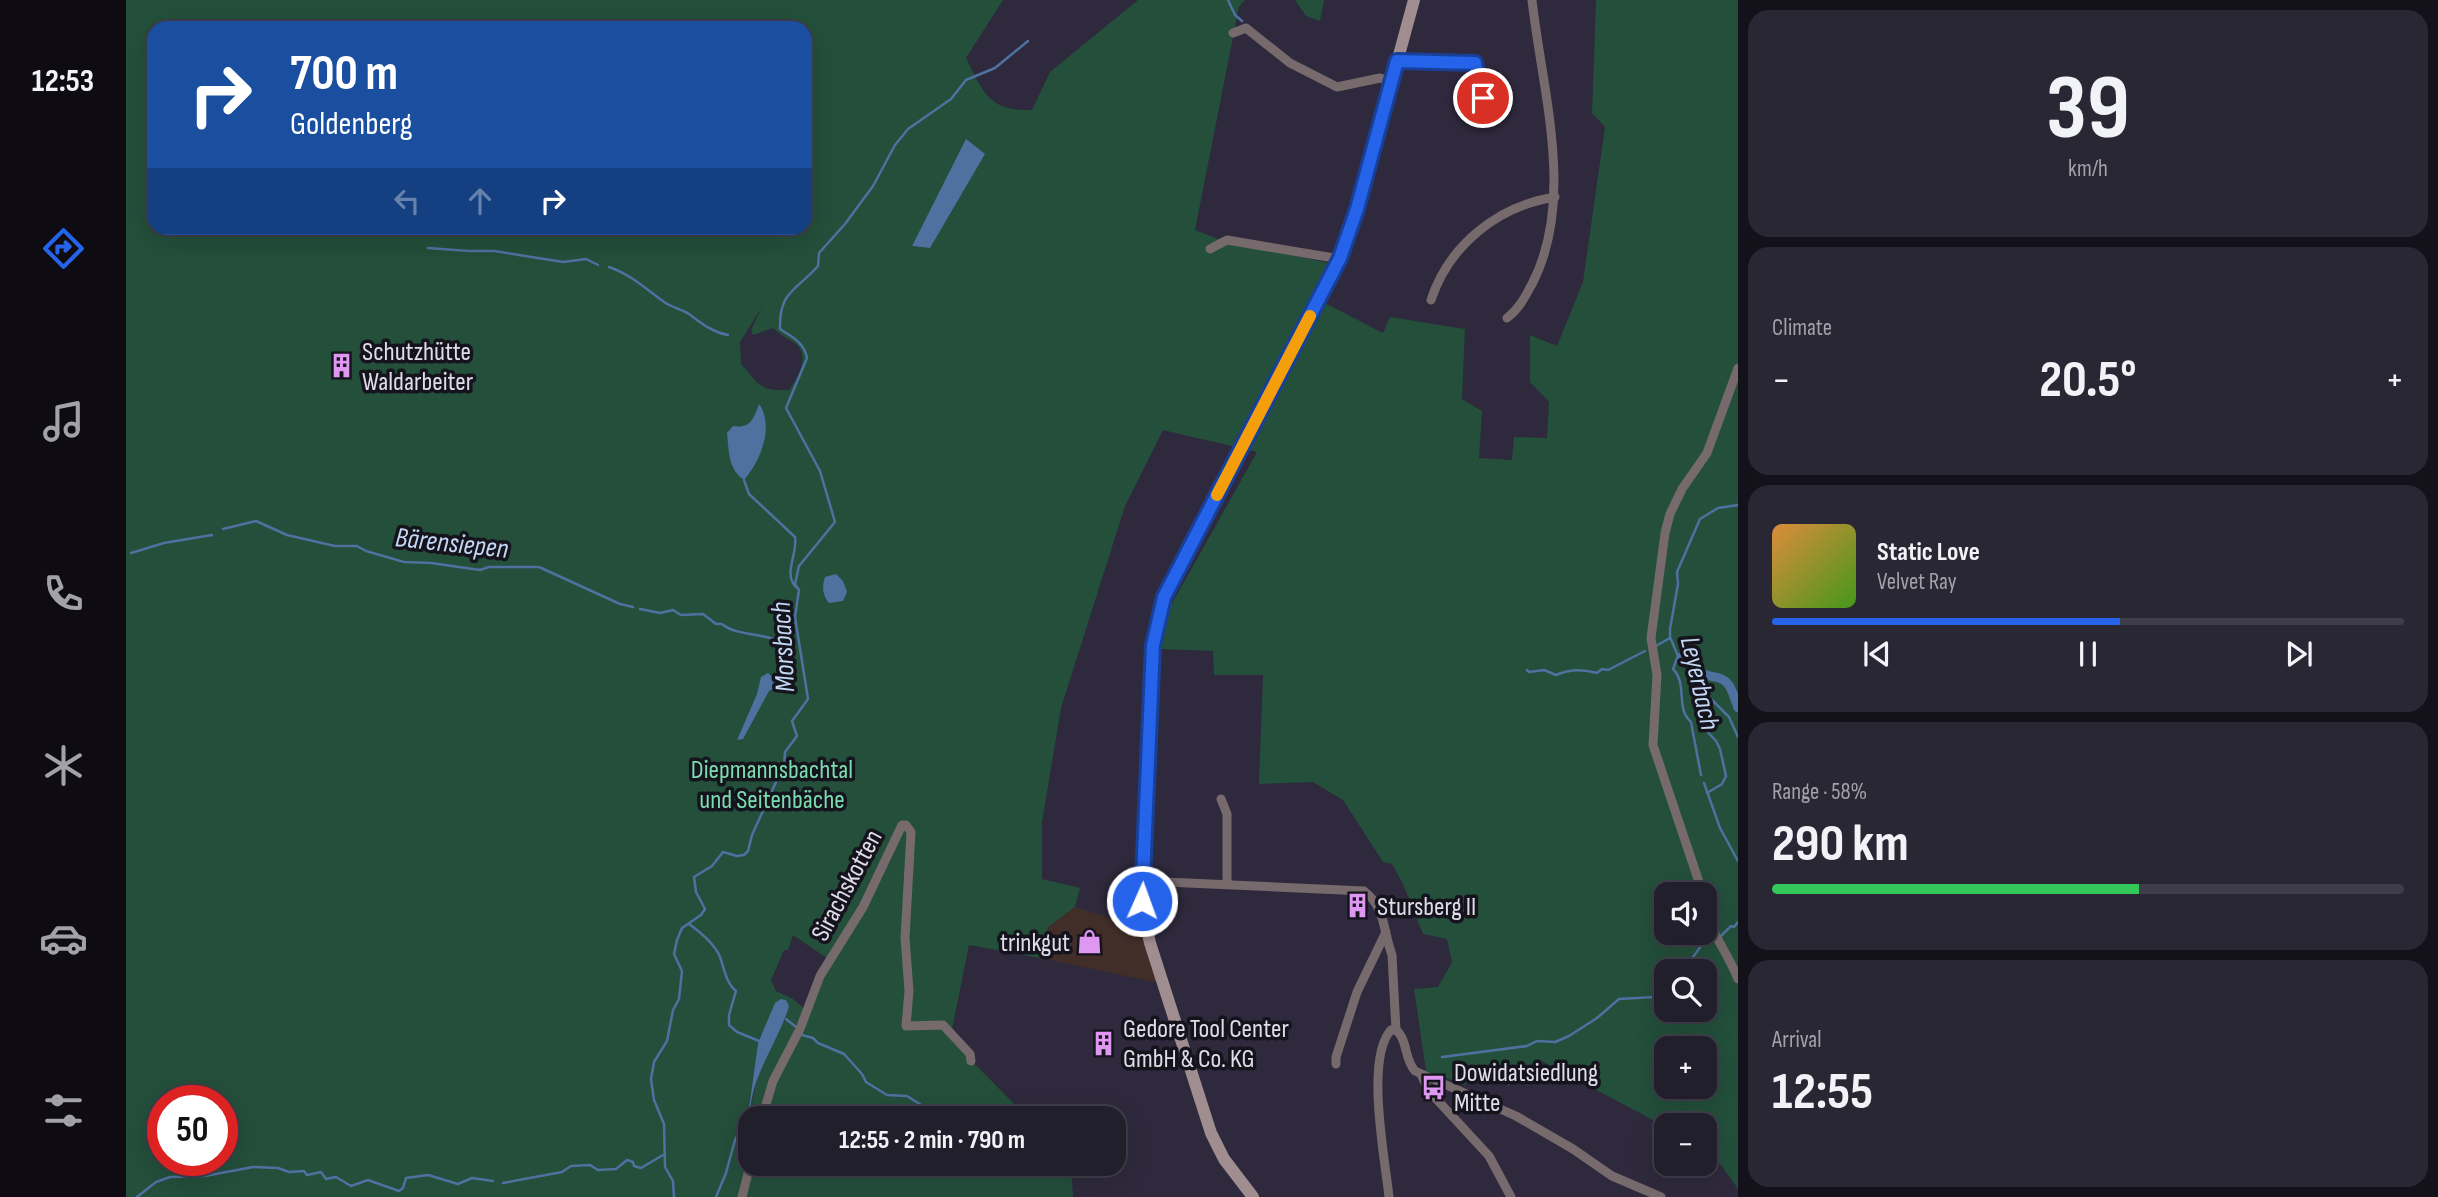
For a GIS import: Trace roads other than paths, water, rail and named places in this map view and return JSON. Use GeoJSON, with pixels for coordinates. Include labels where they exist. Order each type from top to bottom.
{"type":"FeatureCollection","features":[{"type":"Feature","properties":{"kind":"main road"},"geometry":{"type":"LineString","coordinates":[[1253,1197],[1224,1159],[1211,1133],[1145,927],[1143,881],[1153,645],[1158,614],[1171,582],[1340,258],[1357,209],[1414,0]]}},
{"type":"Feature","properties":{"kind":"street"},"geometry":{"type":"LineString","coordinates":[[1507,318],[1517,311],[1540,267],[1550,237],[1555,197],[1532,0]]}},
{"type":"Feature","properties":{"kind":"street"},"geometry":{"type":"LineString","coordinates":[[1233,33],[1246,28],[1290,63],[1337,87],[1380,78],[1392,81]]}},
{"type":"Feature","properties":{"kind":"street"},"geometry":{"type":"LineString","coordinates":[[1397,61],[1475,63],[1483,98]]}},
{"type":"Feature","properties":{"kind":"street"},"geometry":{"type":"LineString","coordinates":[[1431,300],[1437,280],[1456,253],[1482,228],[1522,206],[1555,197]]}},
{"type":"Feature","properties":{"kind":"street"},"geometry":{"type":"LineString","coordinates":[[1210,249],[1227,240],[1340,258]]}},
{"type":"Feature","properties":{"kind":"street"},"geometry":{"type":"LineString","coordinates":[[1699,882],[1653,745],[1657,674],[1650,645],[1670,514],[1682,489],[1707,453],[1738,368]]}},
{"type":"Feature","properties":{"kind":"street"},"geometry":{"type":"LineString","coordinates":[[1221,799],[1227,814],[1227,884]]}},
{"type":"Feature","properties":{"kind":"street","name":"Sirachskotten"},"geometry":{"type":"LineString","coordinates":[[766,1106],[773,1081],[800,1028],[820,976],[863,907],[902,825],[906,825],[911,832],[905,938],[909,983],[905,1026],[943,1025],[970,1054],[971,1061]]}},
{"type":"Feature","properties":{"kind":"street"},"geometry":{"type":"LineString","coordinates":[[1143,881],[1364,891],[1379,907],[1387,930],[1392,955],[1395,1030],[1403,1037],[1410,1067],[1516,1116],[1573,1149],[1612,1176],[1661,1197]]}},
{"type":"Feature","properties":{"kind":"street"},"geometry":{"type":"LineString","coordinates":[[1336,1064],[1357,992],[1387,930]]}},
{"type":"Feature","properties":{"kind":"street"},"geometry":{"type":"LineString","coordinates":[[1717,937],[1738,979]]}},
{"type":"Feature","properties":{"kind":"street"},"geometry":{"type":"LineString","coordinates":[[1389,1197],[1378,1076],[1381,1045],[1391,1030],[1395,1030]]}},
{"type":"Feature","properties":{"kind":"street"},"geometry":{"type":"LineString","coordinates":[[1421,1074],[1428,1090],[1496,1165],[1511,1197]]}},
{"type":"Feature","properties":{"kind":"street"},"geometry":{"type":"LineString","coordinates":[[742,1197],[747,1176]]}},
{"type":"Feature","properties":{"kind":"water"},"geometry":{"type":"Polygon","coordinates":[[[966,139],[985,154],[930,248],[912,246],[966,139]]]}},
{"type":"Feature","properties":{"kind":"water"},"geometry":{"type":"Polygon","coordinates":[[[759,404],[766,423],[764,444],[744,480],[732,465],[727,433],[733,426],[748,424],[759,404]]]}},
{"type":"Feature","properties":{"kind":"water"},"geometry":{"type":"Polygon","coordinates":[[[836,574],[843,581],[847,592],[843,601],[829,603],[824,594],[824,580],[825,577],[836,574]]]}},
{"type":"Feature","properties":{"kind":"water"},"geometry":{"type":"Polygon","coordinates":[[[768,673],[776,680],[777,686],[769,691],[743,739],[737,740],[757,694],[761,677],[768,673]]]}},
{"type":"Feature","properties":{"kind":"water"},"geometry":{"type":"Polygon","coordinates":[[[781,999],[786,1000],[789,1006],[759,1075],[749,1106],[758,1043],[775,1003],[781,999]]]}},
{"type":"Feature","properties":{"kind":"waterway"},"geometry":{"type":"LineString","coordinates":[[1228,0],[1235,15],[1242,21]]}},
{"type":"Feature","properties":{"kind":"waterway","name":"Morsbach"},"geometry":{"type":"LineString","coordinates":[[674,1197],[673,1181],[665,1167],[664,1124],[654,1100],[651,1079],[654,1062],[667,1041],[673,1010],[679,999],[682,971],[674,954],[677,940],[682,928],[705,909],[696,892],[694,877],[712,866],[723,852],[737,856],[748,851],[778,772],[784,765],[785,752],[797,736],[792,721],[808,699],[795,617],[799,590],[795,584],[799,566],[835,522],[820,471],[786,408],[807,358],[800,344],[780,329],[782,307],[790,293],[818,266],[819,253],[873,186],[895,145],[908,129],[951,99],[966,80],[995,68],[1028,41]]}},
{"type":"Feature","properties":{"kind":"waterway"},"geometry":{"type":"LineString","coordinates":[[428,248],[494,251],[563,262],[586,259],[598,265]]}},
{"type":"Feature","properties":{"kind":"waterway"},"geometry":{"type":"LineString","coordinates":[[609,267],[631,278],[664,302],[689,314],[707,327],[728,335]]}},
{"type":"Feature","properties":{"kind":"waterway"},"geometry":{"type":"LineString","coordinates":[[744,480],[749,494],[795,537],[791,577],[797,588]]}},
{"type":"Feature","properties":{"kind":"waterway","name":"Leyerbach"},"geometry":{"type":"LineString","coordinates":[[1738,505],[1718,508],[1700,519],[1677,572],[1678,584],[1670,629],[1670,637],[1678,656],[1706,694],[1729,717],[1738,737]]}},
{"type":"Feature","properties":{"kind":"waterway","name":"Bärensiepen"},"geometry":{"type":"LineString","coordinates":[[223,529],[256,521],[287,535],[335,546],[357,546],[404,562],[480,570],[489,567],[539,567],[620,604],[633,607]]}},
{"type":"Feature","properties":{"kind":"waterway"},"geometry":{"type":"LineString","coordinates":[[131,553],[164,543],[212,535]]}},
{"type":"Feature","properties":{"kind":"waterway","name":"Bärensiepen"},"geometry":{"type":"LineString","coordinates":[[640,609],[660,613],[673,610],[681,615],[703,614],[716,624],[735,631],[782,642],[785,640],[787,621],[795,617]]}},
{"type":"Feature","properties":{"kind":"waterway"},"geometry":{"type":"LineString","coordinates":[[1654,647],[1670,638]]}},
{"type":"Feature","properties":{"kind":"waterway"},"geometry":{"type":"LineString","coordinates":[[1527,670],[1544,670],[1556,675],[1576,670],[1597,673],[1645,651]]}},
{"type":"Feature","properties":{"kind":"waterway","name":"Leyerbach"},"geometry":{"type":"LineString","coordinates":[[1678,656],[1673,669],[1680,682],[1686,716],[1691,722],[1701,775]]}},
{"type":"Feature","properties":{"kind":"waterway"},"geometry":{"type":"LineString","coordinates":[[1681,657],[1696,661],[1698,669],[1705,675],[1725,681],[1738,708]]}},
{"type":"Feature","properties":{"kind":"waterway"},"geometry":{"type":"LineString","coordinates":[[1699,688],[1698,716],[1702,726],[1720,749],[1726,776],[1722,784],[1707,793]]}},
{"type":"Feature","properties":{"kind":"waterway","name":"Leyerbach"},"geometry":{"type":"LineString","coordinates":[[1704,783],[1720,828],[1738,861]]}},
{"type":"Feature","properties":{"kind":"waterway"},"geometry":{"type":"LineString","coordinates":[[1721,936],[1738,922]]}},
{"type":"Feature","properties":{"kind":"waterway"},"geometry":{"type":"LineString","coordinates":[[689,924],[715,947],[728,980],[736,991],[729,1025],[737,1032],[759,1041]]}},
{"type":"Feature","properties":{"kind":"waterway"},"geometry":{"type":"LineString","coordinates":[[1692,959],[1703,945]]}},
{"type":"Feature","properties":{"kind":"waterway"},"geometry":{"type":"LineString","coordinates":[[1442,1057],[1527,1046],[1537,1041],[1555,1042],[1597,1018],[1619,999],[1654,997]]}},
{"type":"Feature","properties":{"kind":"waterway"},"geometry":{"type":"LineString","coordinates":[[786,1019],[796,1027]]}},
{"type":"Feature","properties":{"kind":"waterway"},"geometry":{"type":"LineString","coordinates":[[802,1035],[844,1054],[866,1082],[887,1095],[907,1096],[923,1106]]}},
{"type":"Feature","properties":{"kind":"waterway"},"geometry":{"type":"LineString","coordinates":[[716,1197],[738,1135]]}},
{"type":"Feature","properties":{"kind":"waterway"},"geometry":{"type":"LineString","coordinates":[[503,1183],[562,1172],[571,1166],[590,1165],[598,1170],[616,1169],[627,1160],[641,1168],[663,1155]]}},
{"type":"Feature","properties":{"kind":"waterway"},"geometry":{"type":"LineString","coordinates":[[137,1197],[156,1182],[170,1177],[205,1176],[253,1167],[278,1168],[289,1172],[304,1171],[307,1175],[321,1172],[326,1179],[336,1177],[351,1186],[368,1180],[399,1191],[406,1178],[428,1175],[458,1184],[472,1178],[493,1181]]}},
{"type":"Feature","properties":{"kind":"place","name":"Schutzhütte Waldarbeiter"},"geometry":{"type":"Point","coordinates":[342,366]}},
{"type":"Feature","properties":{"kind":"place","name":"Stursberg II"},"geometry":{"type":"Point","coordinates":[1357,906]}},
{"type":"Feature","properties":{"kind":"place","name":"trinkgut"},"geometry":{"type":"Point","coordinates":[1090,942]}},
{"type":"Feature","properties":{"kind":"place","name":"Gedore Tool Center GmbH & Co. KG"},"geometry":{"type":"Point","coordinates":[1103,1043]}},
{"type":"Feature","properties":{"kind":"place","name":"Dowidatsiedlung Mitte"},"geometry":{"type":"Point","coordinates":[1434,1087]}},
{"type":"Feature","properties":{"kind":"park label","name":"Diepmannsbachtal und Seitenbäche"},"geometry":{"type":"Point","coordinates":[772,784]}}]}
